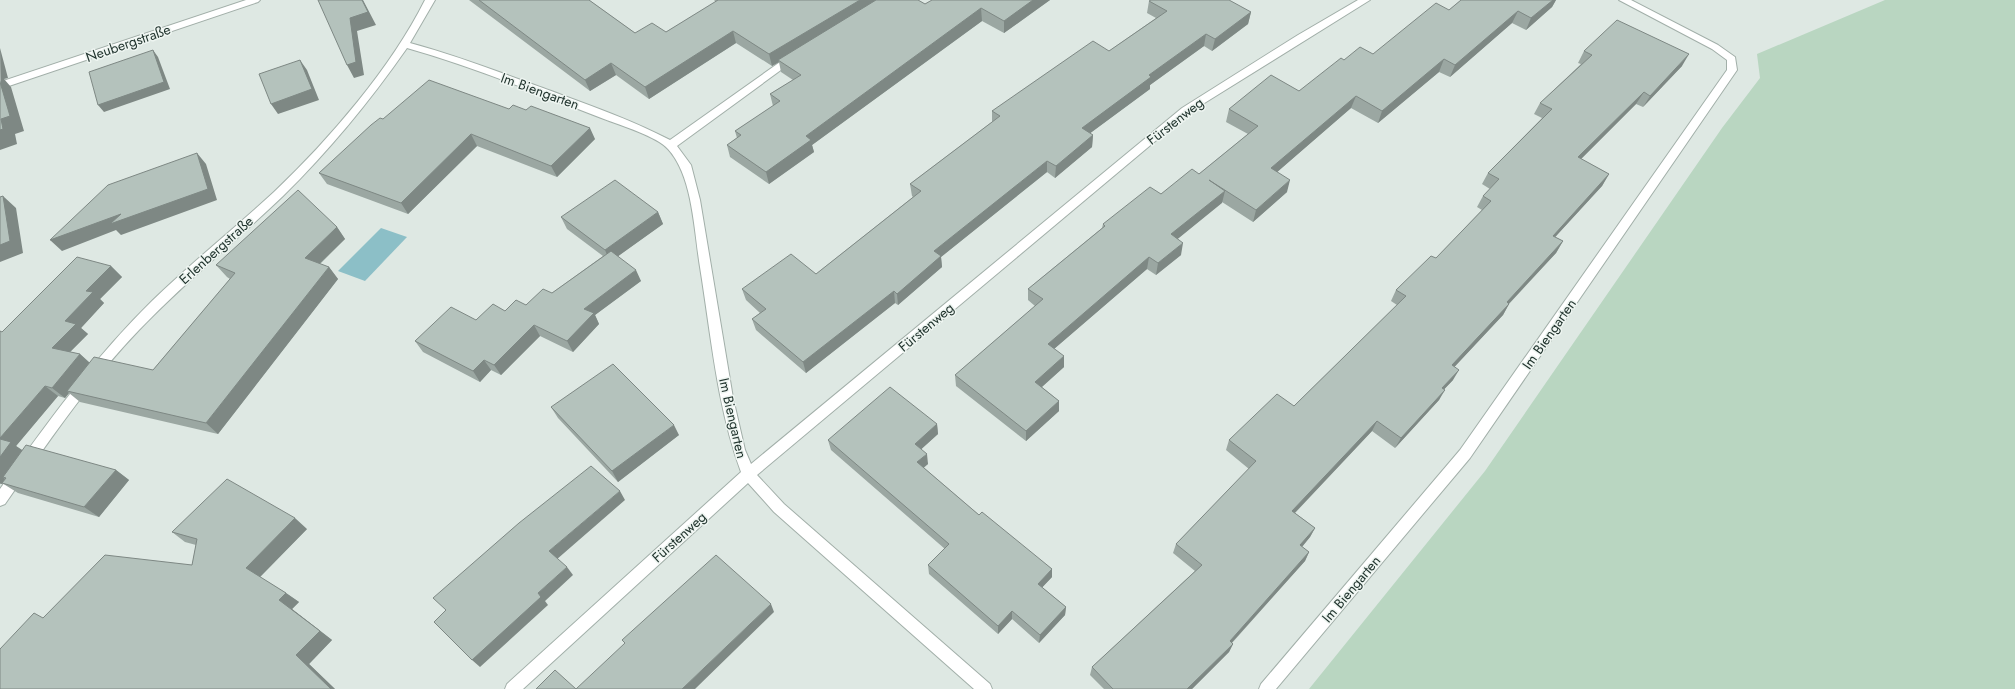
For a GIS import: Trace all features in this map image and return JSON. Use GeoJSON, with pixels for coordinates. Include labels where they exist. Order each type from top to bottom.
{"type":"FeatureCollection","features":[{"type":"Feature","properties":{"kind":"street","name":"Neubergstraße"},"geometry":{"type":"LineString","coordinates":[[0,86],[255,0]]}},
{"type":"Feature","properties":{"kind":"street","name":"Erlenbergstraße"},"geometry":{"type":"LineString","coordinates":[[0,500],[77,394],[117,345],[156,305],[278,193],[309,162],[363,100],[406,45],[430,0]]}},
{"type":"Feature","properties":{"kind":"street","name":"Fürstenweg"},"geometry":{"type":"LineString","coordinates":[[512,689],[748,474],[1186,110],[1301,37],[1366,0]]}},
{"type":"Feature","properties":{"kind":"street","name":"Im Biengarten"},"geometry":{"type":"LineString","coordinates":[[1266,689],[1465,454],[1732,70],[1732,59],[1716,47],[1624,0]]}},
{"type":"Feature","properties":{"kind":"street","name":"Im Biengarten"},"geometry":{"type":"LineString","coordinates":[[406,45],[442,55],[568,101],[643,130],[671,145],[686,165],[695,200],[726,398],[739,450],[748,474],[779,508],[985,689]]}},
{"type":"Feature","properties":{"kind":"street"},"geometry":{"type":"LineString","coordinates":[[671,145],[801,51]]}},
{"type":"Feature","properties":{"kind":"green space"},"geometry":{"type":"Polygon","coordinates":[[[1885,0],[2015,0],[2015,689],[1309,689],[1485,471],[1722,128],[1760,78],[1757,54],[1885,0]]]}},
{"type":"Feature","properties":{"kind":"water"},"geometry":{"type":"Polygon","coordinates":[[[381,228],[407,237],[365,281],[338,271],[381,228]]]}},
{"type":"Feature","properties":{"kind":"building"},"geometry":{"type":"Polygon","coordinates":[[[318,0],[362,0],[368,12],[350,18],[356,62],[347,65],[318,0]]]}},
{"type":"Feature","properties":{"kind":"building"},"geometry":{"type":"Polygon","coordinates":[[[479,0],[589,0],[635,33],[652,23],[666,32],[718,0],[860,0],[769,54],[733,31],[645,87],[611,63],[585,80],[479,0]]]}},
{"type":"Feature","properties":{"kind":"building"},"geometry":{"type":"Polygon","coordinates":[[[876,0],[918,0],[925,4],[932,0],[1033,0],[1004,21],[981,8],[806,136],[811,140],[766,172],[727,145],[741,135],[735,131],[780,101],[770,94],[801,75],[778,60],[876,0]]]}},
{"type":"Feature","properties":{"kind":"building"},"geometry":{"type":"Polygon","coordinates":[[[1229,0],[1251,12],[1215,39],[1206,34],[1149,75],[1151,77],[1082,128],[1093,135],[1056,166],[1047,161],[934,251],[941,256],[897,294],[894,291],[803,362],[752,319],[766,309],[742,289],[791,254],[816,274],[921,191],[910,184],[1000,116],[992,111],[1093,41],[1109,51],[1167,11],[1149,1],[1229,0]]]}},
{"type":"Feature","properties":{"kind":"building"},"geometry":{"type":"Polygon","coordinates":[[[1461,0],[1553,0],[1531,18],[1518,11],[1455,65],[1444,59],[1382,111],[1356,96],[1271,168],[1290,180],[1256,210],[1209,180],[1225,191],[1171,234],[1183,243],[1158,263],[1149,257],[1048,344],[1064,356],[1035,382],[1059,401],[1026,431],[955,375],[1043,299],[1028,289],[1105,226],[1103,224],[1150,187],[1161,194],[1192,169],[1199,174],[1258,126],[1229,109],[1271,75],[1299,91],[1341,58],[1344,60],[1360,47],[1373,54],[1436,3],[1449,10],[1461,0]]]}},
{"type":"Feature","properties":{"kind":"building"},"geometry":{"type":"Polygon","coordinates":[[[1617,20],[1689,54],[1650,96],[1644,92],[1578,157],[1609,174],[1553,236],[1563,241],[1507,302],[1509,304],[1452,365],[1459,370],[1442,388],[1445,390],[1401,438],[1377,421],[1292,511],[1315,528],[1300,545],[1309,552],[1230,641],[1233,644],[1187,689],[1113,689],[1092,667],[1202,565],[1176,544],[1256,461],[1229,440],[1277,394],[1294,406],[1406,296],[1396,290],[1431,256],[1436,258],[1491,201],[1483,196],[1499,179],[1488,173],[1552,109],[1540,103],[1592,55],[1584,51],[1617,20]]]}},
{"type":"Feature","properties":{"kind":"building"},"geometry":{"type":"Polygon","coordinates":[[[153,50],[164,82],[98,105],[89,72],[153,50]]]}},
{"type":"Feature","properties":{"kind":"building"},"geometry":{"type":"Polygon","coordinates":[[[300,60],[312,89],[271,104],[259,74],[300,60]]]}},
{"type":"Feature","properties":{"kind":"building"},"geometry":{"type":"Polygon","coordinates":[[[429,80],[509,109],[513,105],[526,110],[531,106],[590,128],[551,166],[471,134],[401,203],[319,173],[371,125],[380,118],[383,119],[429,80]]]}},
{"type":"Feature","properties":{"kind":"building"},"geometry":{"type":"Polygon","coordinates":[[[0,82],[10,116],[1,119],[3,129],[0,130],[0,82]]]}},
{"type":"Feature","properties":{"kind":"building"},"geometry":{"type":"Polygon","coordinates":[[[197,153],[208,189],[110,224],[121,214],[50,240],[108,185],[197,153]]]}},
{"type":"Feature","properties":{"kind":"building"},"geometry":{"type":"Polygon","coordinates":[[[615,180],[658,212],[605,250],[561,217],[615,180]]]}},
{"type":"Feature","properties":{"kind":"building"},"geometry":{"type":"Polygon","coordinates":[[[298,190],[337,227],[305,258],[329,267],[206,423],[67,391],[94,357],[153,370],[235,273],[216,265],[298,190]]]}},
{"type":"Feature","properties":{"kind":"building"},"geometry":{"type":"Polygon","coordinates":[[[3,196],[10,241],[0,245],[0,197],[3,196]]]}},
{"type":"Feature","properties":{"kind":"building"},"geometry":{"type":"Polygon","coordinates":[[[611,251],[636,270],[584,309],[594,313],[567,341],[534,325],[494,365],[484,360],[473,371],[415,341],[451,307],[476,320],[493,304],[505,311],[516,300],[526,305],[543,289],[552,293],[611,251]]]}},
{"type":"Feature","properties":{"kind":"building"},"geometry":{"type":"Polygon","coordinates":[[[77,257],[111,266],[86,291],[93,292],[65,321],[76,324],[52,348],[80,354],[52,388],[45,386],[0,438],[0,331],[2,332],[77,257]]]}},
{"type":"Feature","properties":{"kind":"building"},"geometry":{"type":"Polygon","coordinates":[[[613,364],[674,425],[612,471],[551,407],[613,364]]]}},
{"type":"Feature","properties":{"kind":"building"},"geometry":{"type":"Polygon","coordinates":[[[890,387],[937,424],[915,444],[927,454],[917,462],[979,515],[982,512],[1052,569],[1038,584],[1066,607],[1040,635],[1012,611],[998,626],[928,565],[949,544],[828,440],[890,387]]]}},
{"type":"Feature","properties":{"kind":"building"},"geometry":{"type":"Polygon","coordinates":[[[0,439],[11,442],[0,457],[0,439]]]}},
{"type":"Feature","properties":{"kind":"building"},"geometry":{"type":"Polygon","coordinates":[[[26,445],[116,470],[84,507],[2,483],[6,478],[3,477],[26,445]]]}},
{"type":"Feature","properties":{"kind":"building"},"geometry":{"type":"Polygon","coordinates":[[[591,466],[620,491],[549,551],[567,567],[538,593],[541,597],[472,660],[434,622],[446,610],[433,598],[519,523],[591,466]]]}},
{"type":"Feature","properties":{"kind":"building"},"geometry":{"type":"Polygon","coordinates":[[[227,479],[295,518],[246,568],[286,593],[279,600],[320,631],[296,655],[331,689],[0,689],[0,649],[34,613],[43,618],[105,555],[192,565],[197,539],[172,532],[227,479]]]}},
{"type":"Feature","properties":{"kind":"building"},"geometry":{"type":"Polygon","coordinates":[[[716,555],[771,604],[682,689],[576,689],[625,643],[622,640],[716,555]]]}},
{"type":"Feature","properties":{"kind":"building"},"geometry":{"type":"Polygon","coordinates":[[[555,670],[576,689],[536,689],[555,670]]]}}]}
